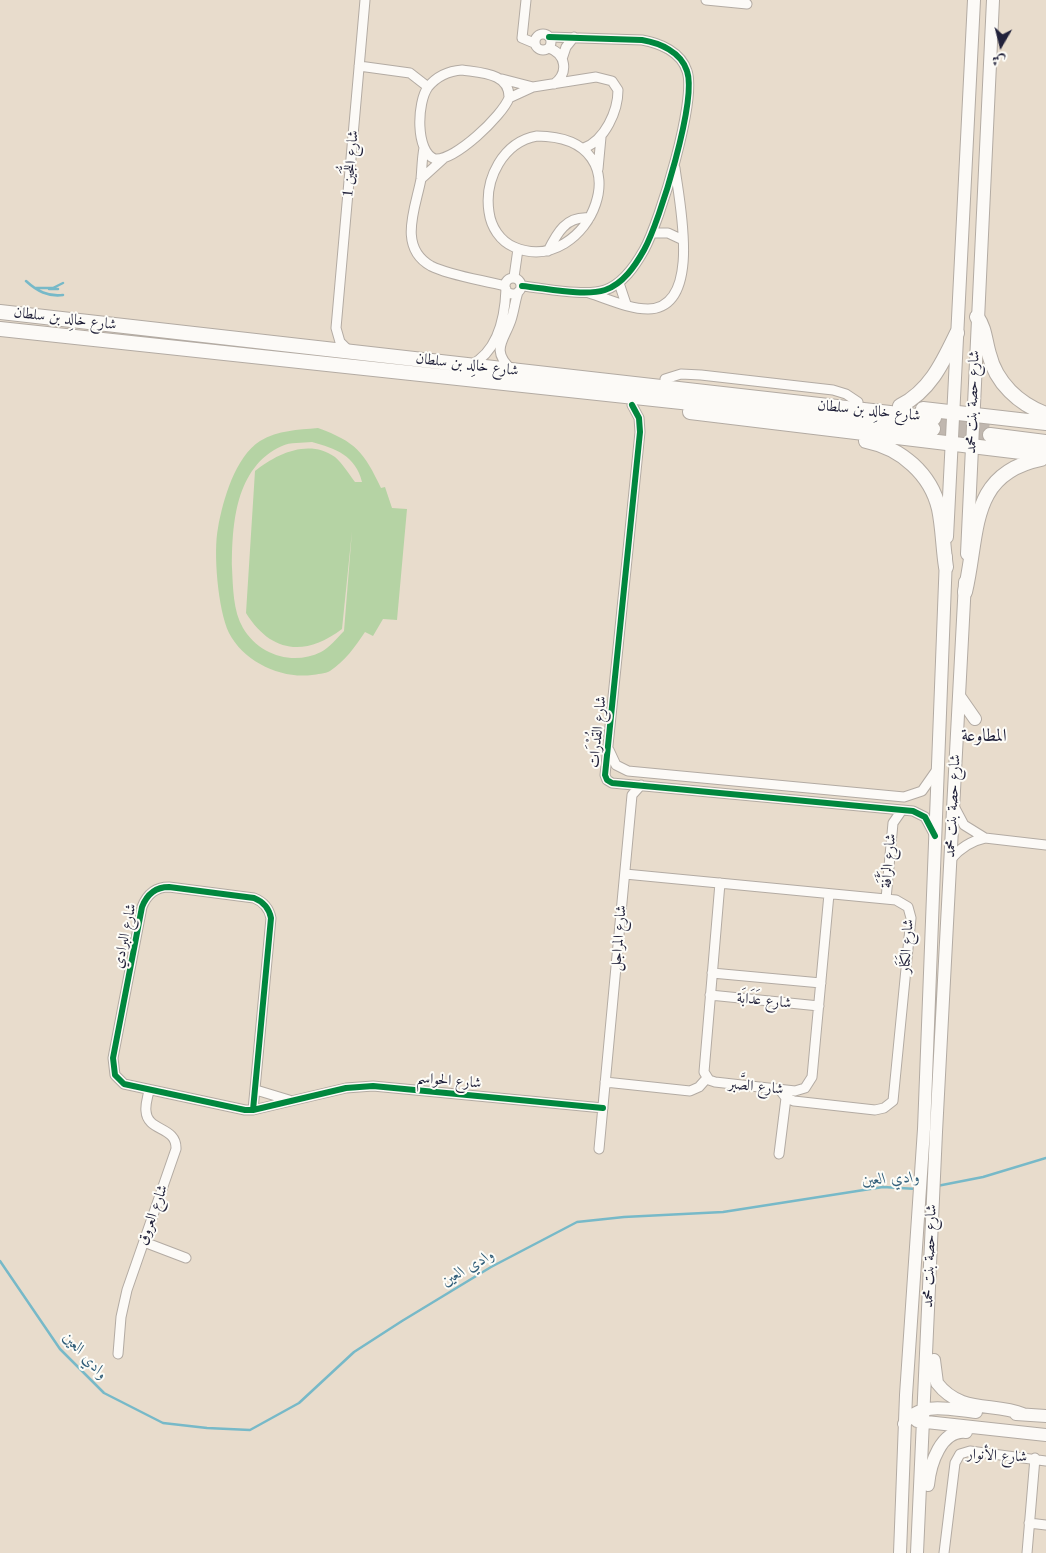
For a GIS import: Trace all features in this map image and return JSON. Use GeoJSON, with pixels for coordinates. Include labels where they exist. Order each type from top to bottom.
{"type":"FeatureCollection","features":[{"type":"Feature","properties":{"kind":"main road","name":"شارع حصة بنت محمد"},"geometry":{"type":"LineString","coordinates":[[918,1553],[930,1268],[930,1130],[937,769],[974,0]]}},
{"type":"Feature","properties":{"kind":"main road","name":"شارع حصة بنت محمد"},"geometry":{"type":"LineString","coordinates":[[900,1553],[915,1266],[930,1130],[954,803],[993,0]]}},
{"type":"Feature","properties":{"kind":"main road","name":"شارع خالِد بن سلطان"},"geometry":{"type":"LineString","coordinates":[[0,312],[512,370],[933,424],[559,389],[0,329]]}},
{"type":"Feature","properties":{"kind":"main road"},"geometry":{"type":"LineString","coordinates":[[977,317],[984,330],[991,362],[1004,385],[1022,402],[1046,414]]}},
{"type":"Feature","properties":{"kind":"main road"},"geometry":{"type":"LineString","coordinates":[[900,406],[916,398],[927,386],[957,333]]}},
{"type":"Feature","properties":{"kind":"main road"},"geometry":{"type":"LineString","coordinates":[[609,382],[630,376],[665,379],[1046,423]]}},
{"type":"Feature","properties":{"kind":"main road"},"geometry":{"type":"LineString","coordinates":[[559,389],[595,399],[632,405],[1046,457]]}},
{"type":"Feature","properties":{"kind":"main road"},"geometry":{"type":"LineString","coordinates":[[768,421],[876,443],[909,461],[927,482],[936,499],[946,567]]}},
{"type":"Feature","properties":{"kind":"main road"},"geometry":{"type":"LineString","coordinates":[[1046,432],[990,430],[1046,442]]}},
{"type":"Feature","properties":{"kind":"main road"},"geometry":{"type":"LineString","coordinates":[[965,592],[973,555],[977,516],[985,495],[995,481],[1014,467],[1046,457]]}},
{"type":"Feature","properties":{"kind":"main road"},"geometry":{"type":"LineString","coordinates":[[959,696],[975,719]]}},
{"type":"Feature","properties":{"kind":"main road"},"geometry":{"type":"LineString","coordinates":[[928,1320],[934,1342],[934,1378],[940,1387],[970,1406],[1022,1414]]}},
{"type":"Feature","properties":{"kind":"main road"},"geometry":{"type":"LineString","coordinates":[[906,1417],[924,1408],[1046,1416]]}},
{"type":"Feature","properties":{"kind":"main road"},"geometry":{"type":"LineString","coordinates":[[906,1417],[924,1423],[1046,1436]]}},
{"type":"Feature","properties":{"kind":"main road"},"geometry":{"type":"LineString","coordinates":[[919,1516],[927,1496],[931,1466],[947,1438],[959,1431],[985,1434],[1004,1432]]}},
{"type":"Feature","properties":{"kind":"street","name":"شارع اللُّجَين 1"},"geometry":{"type":"LineString","coordinates":[[336,328],[365,0]]}},
{"type":"Feature","properties":{"kind":"street"},"geometry":{"type":"LineString","coordinates":[[526,0],[522,38],[534,42],[540,50],[549,48],[557,52],[563,63],[577,80]]}},
{"type":"Feature","properties":{"kind":"street"},"geometry":{"type":"LineString","coordinates":[[706,0],[747,4]]}},
{"type":"Feature","properties":{"kind":"street"},"geometry":{"type":"LineString","coordinates":[[534,42],[539,34],[549,37],[650,41],[669,50],[684,63],[689,78],[690,95],[675,162],[652,233],[635,265],[619,283],[605,290],[584,292],[520,289],[512,294],[506,288],[441,270],[421,258],[413,242],[411,227],[413,207],[421,179],[424,148],[420,111],[423,97],[428,87],[438,77],[456,71],[501,78],[533,86],[602,77],[612,81],[618,90],[616,105],[601,136],[597,196],[589,218],[570,240],[548,251],[536,252],[518,249],[500,237],[493,226],[489,213],[490,188],[494,172],[501,160],[518,143],[537,136],[559,138],[584,148],[592,156],[598,169]]}},
{"type":"Feature","properties":{"kind":"street"},"geometry":{"type":"LineString","coordinates":[[549,37],[551,42],[549,48]]}},
{"type":"Feature","properties":{"kind":"street"},"geometry":{"type":"LineString","coordinates":[[554,84],[562,75],[566,47],[574,38]]}},
{"type":"Feature","properties":{"kind":"street"},"geometry":{"type":"LineString","coordinates":[[359,66],[410,73],[428,87]]}},
{"type":"Feature","properties":{"kind":"street"},"geometry":{"type":"LineString","coordinates":[[421,179],[443,159],[481,131],[500,113],[509,98],[509,89],[501,78]]}},
{"type":"Feature","properties":{"kind":"street"},"geometry":{"type":"LineString","coordinates":[[509,98],[533,86]]}},
{"type":"Feature","properties":{"kind":"street"},"geometry":{"type":"LineString","coordinates":[[584,148],[601,136]]}},
{"type":"Feature","properties":{"kind":"street"},"geometry":{"type":"LineString","coordinates":[[424,148],[431,158],[443,159]]}},
{"type":"Feature","properties":{"kind":"street"},"geometry":{"type":"LineString","coordinates":[[584,292],[650,309],[661,306],[671,300],[680,284],[683,240],[675,162]]}},
{"type":"Feature","properties":{"kind":"street"},"geometry":{"type":"LineString","coordinates":[[664,196],[679,197]]}},
{"type":"Feature","properties":{"kind":"street"},"geometry":{"type":"LineString","coordinates":[[548,251],[565,224],[579,218],[589,218]]}},
{"type":"Feature","properties":{"kind":"street"},"geometry":{"type":"LineString","coordinates":[[652,233],[668,233],[683,240]]}},
{"type":"Feature","properties":{"kind":"street"},"geometry":{"type":"LineString","coordinates":[[514,278],[518,249]]}},
{"type":"Feature","properties":{"kind":"street"},"geometry":{"type":"LineString","coordinates":[[470,366],[488,351],[505,325],[506,288],[508,279],[514,278],[520,280],[520,289],[505,325],[499,348],[503,360],[512,370]]}},
{"type":"Feature","properties":{"kind":"street"},"geometry":{"type":"LineString","coordinates":[[619,283],[626,304]]}},
{"type":"Feature","properties":{"kind":"street"},"geometry":{"type":"LineString","coordinates":[[321,349],[332,338],[336,328]]}},
{"type":"Feature","properties":{"kind":"street"},"geometry":{"type":"LineString","coordinates":[[336,328],[340,342],[350,352]]}},
{"type":"Feature","properties":{"kind":"street","name":"شارع القُدْرَات"},"geometry":{"type":"LineString","coordinates":[[632,405],[639,418],[640,432],[609,750],[605,772],[609,781],[902,810],[921,814],[935,836]]}},
{"type":"Feature","properties":{"kind":"street","name":"شارع القُدْرَات"},"geometry":{"type":"LineString","coordinates":[[609,750],[621,768],[904,797],[914,795],[926,788],[937,769]]}},
{"type":"Feature","properties":{"kind":"street"},"geometry":{"type":"LineString","coordinates":[[605,772],[621,768],[623,783],[632,795],[641,785]]}},
{"type":"Feature","properties":{"kind":"street"},"geometry":{"type":"LineString","coordinates":[[858,805],[860,793]]}},
{"type":"Feature","properties":{"kind":"street","name":"شارع المراجل"},"geometry":{"type":"LineString","coordinates":[[599,1149],[632,795]]}},
{"type":"Feature","properties":{"kind":"street"},"geometry":{"type":"LineString","coordinates":[[954,803],[964,825],[985,838]]}},
{"type":"Feature","properties":{"kind":"street","name":"شارع الرَأَفَة"},"geometry":{"type":"LineString","coordinates":[[884,808],[893,823]]}},
{"type":"Feature","properties":{"kind":"street","name":"شارع الرَأَفَة"},"geometry":{"type":"LineString","coordinates":[[886,899],[893,823],[902,810]]}},
{"type":"Feature","properties":{"kind":"street"},"geometry":{"type":"LineString","coordinates":[[950,860],[969,843],[985,838],[1046,845]]}},
{"type":"Feature","properties":{"kind":"street","name":"شارع الكَنَار"},"geometry":{"type":"LineString","coordinates":[[624,874],[886,899],[903,902],[908,907],[911,918],[894,1097],[888,1106],[875,1110],[794,1101],[786,1098]]}},
{"type":"Feature","properties":{"kind":"street","name":"شارع الصَّبر"},"geometry":{"type":"LineString","coordinates":[[720,883],[703,1066],[707,1078],[715,1082],[780,1090],[798,1091],[810,1083],[829,894]]}},
{"type":"Feature","properties":{"kind":"street","name":"شارع البرادي"},"geometry":{"type":"LineString","coordinates":[[253,1110],[270,918],[269,911],[261,901],[254,898],[164,887],[150,894],[142,907],[112,1062],[113,1071],[121,1082],[230,1108],[253,1110],[294,1100]]}},
{"type":"Feature","properties":{"kind":"street","name":"شارع عَدَابَة"},"geometry":{"type":"LineString","coordinates":[[712,973],[821,983]]}},
{"type":"Feature","properties":{"kind":"street","name":"شارع عَدَابَة"},"geometry":{"type":"LineString","coordinates":[[710,995],[819,1006]]}},
{"type":"Feature","properties":{"kind":"street"},"geometry":{"type":"LineString","coordinates":[[605,1082],[690,1091],[699,1087],[707,1078]]}},
{"type":"Feature","properties":{"kind":"street","name":"شارع الحواسم"},"geometry":{"type":"LineString","coordinates":[[294,1100],[346,1088],[373,1086],[603,1108]]}},
{"type":"Feature","properties":{"kind":"street","name":"شارع العروق"},"geometry":{"type":"LineString","coordinates":[[118,1354],[124,1298],[176,1149],[176,1141],[171,1134],[153,1124],[148,1118],[146,1110],[149,1090]]}},
{"type":"Feature","properties":{"kind":"street"},"geometry":{"type":"LineString","coordinates":[[256,1090],[294,1100]]}},
{"type":"Feature","properties":{"kind":"street"},"geometry":{"type":"LineString","coordinates":[[779,1154],[786,1098],[780,1090]]}},
{"type":"Feature","properties":{"kind":"street"},"geometry":{"type":"LineString","coordinates":[[144,1242],[186,1258]]}},
{"type":"Feature","properties":{"kind":"street","name":"شارع الأنوار"},"geometry":{"type":"LineString","coordinates":[[944,1553],[955,1463],[960,1454],[966,1451],[1046,1460]]}},
{"type":"Feature","properties":{"kind":"street"},"geometry":{"type":"LineString","coordinates":[[1027,1553],[1035,1458]]}},
{"type":"Feature","properties":{"kind":"street"},"geometry":{"type":"LineString","coordinates":[[1029,1523],[1046,1525]]}},
{"type":"Feature","properties":{"kind":"green space"},"geometry":{"type":"Polygon","coordinates":[[[318,428],[341,438],[357,450],[364,457],[381,488],[385,487],[392,508],[407,509],[397,620],[383,619],[373,636],[365,632],[345,658],[330,671],[300,676],[276,671],[254,660],[244,652],[229,633],[219,596],[216,551],[218,528],[227,492],[237,468],[251,448],[267,437],[288,431],[318,428]],[[312,442],[289,444],[266,456],[254,468],[246,482],[235,516],[232,568],[237,614],[243,628],[258,645],[267,651],[288,658],[310,656],[321,652],[344,631],[352,531],[342,629],[315,644],[302,647],[278,643],[266,636],[246,613],[255,471],[273,459],[293,450],[314,449],[325,451],[335,457],[355,482],[362,482],[359,473],[350,460],[336,450],[312,442]]]}},
{"type":"Feature","properties":{"kind":"waterway"},"geometry":{"type":"LineString","coordinates":[[26,281],[34,288],[43,292],[52,295],[63,295]]}},
{"type":"Feature","properties":{"kind":"waterway"},"geometry":{"type":"LineString","coordinates":[[35,288],[53,288],[63,283]]}},
{"type":"Feature","properties":{"kind":"waterway"},"geometry":{"type":"LineString","coordinates":[[49,289],[58,289]]}},
{"type":"Feature","properties":{"kind":"waterway","name":"وادي العين"},"geometry":{"type":"LineString","coordinates":[[937,1186],[983,1177],[1046,1158]]}},
{"type":"Feature","properties":{"kind":"waterway","name":"وادي العين"},"geometry":{"type":"LineString","coordinates":[[0,1261],[60,1349],[104,1393],[163,1423],[250,1430],[299,1403],[354,1352],[402,1321],[491,1267],[577,1222],[624,1217],[723,1212],[883,1187],[917,1189]]}},
{"type":"Feature","properties":{"kind":"tunnel"},"geometry":{"type":"LineString","coordinates":[[934,418],[990,425]]}},
{"type":"Feature","properties":{"kind":"tunnel"},"geometry":{"type":"LineString","coordinates":[[933,429],[990,435]]}},
{"type":"Feature","properties":{"kind":"cycle path"},"geometry":{"type":"LineString","coordinates":[[522,286],[586,293],[596,292],[611,287],[628,274],[644,250],[659,214],[675,160],[687,107],[689,86],[687,71],[680,59],[663,46],[642,40],[549,37]]}},
{"type":"Feature","properties":{"kind":"cycle path"},"geometry":{"type":"LineString","coordinates":[[632,405],[639,418],[640,432],[605,775],[607,780],[612,783],[913,811],[925,817],[935,836]]}},
{"type":"Feature","properties":{"kind":"cycle path"},"geometry":{"type":"LineString","coordinates":[[253,1110],[271,918],[269,911],[261,901],[254,898],[169,887],[156,890],[146,898],[142,907],[113,1058],[115,1075],[124,1084],[245,1110],[253,1110],[346,1088],[373,1086],[603,1108]]}},
{"type":"Feature","properties":{"kind":"district","name":"المطاوعة"},"geometry":{"type":"Point","coordinates":[984,736]}}]}
